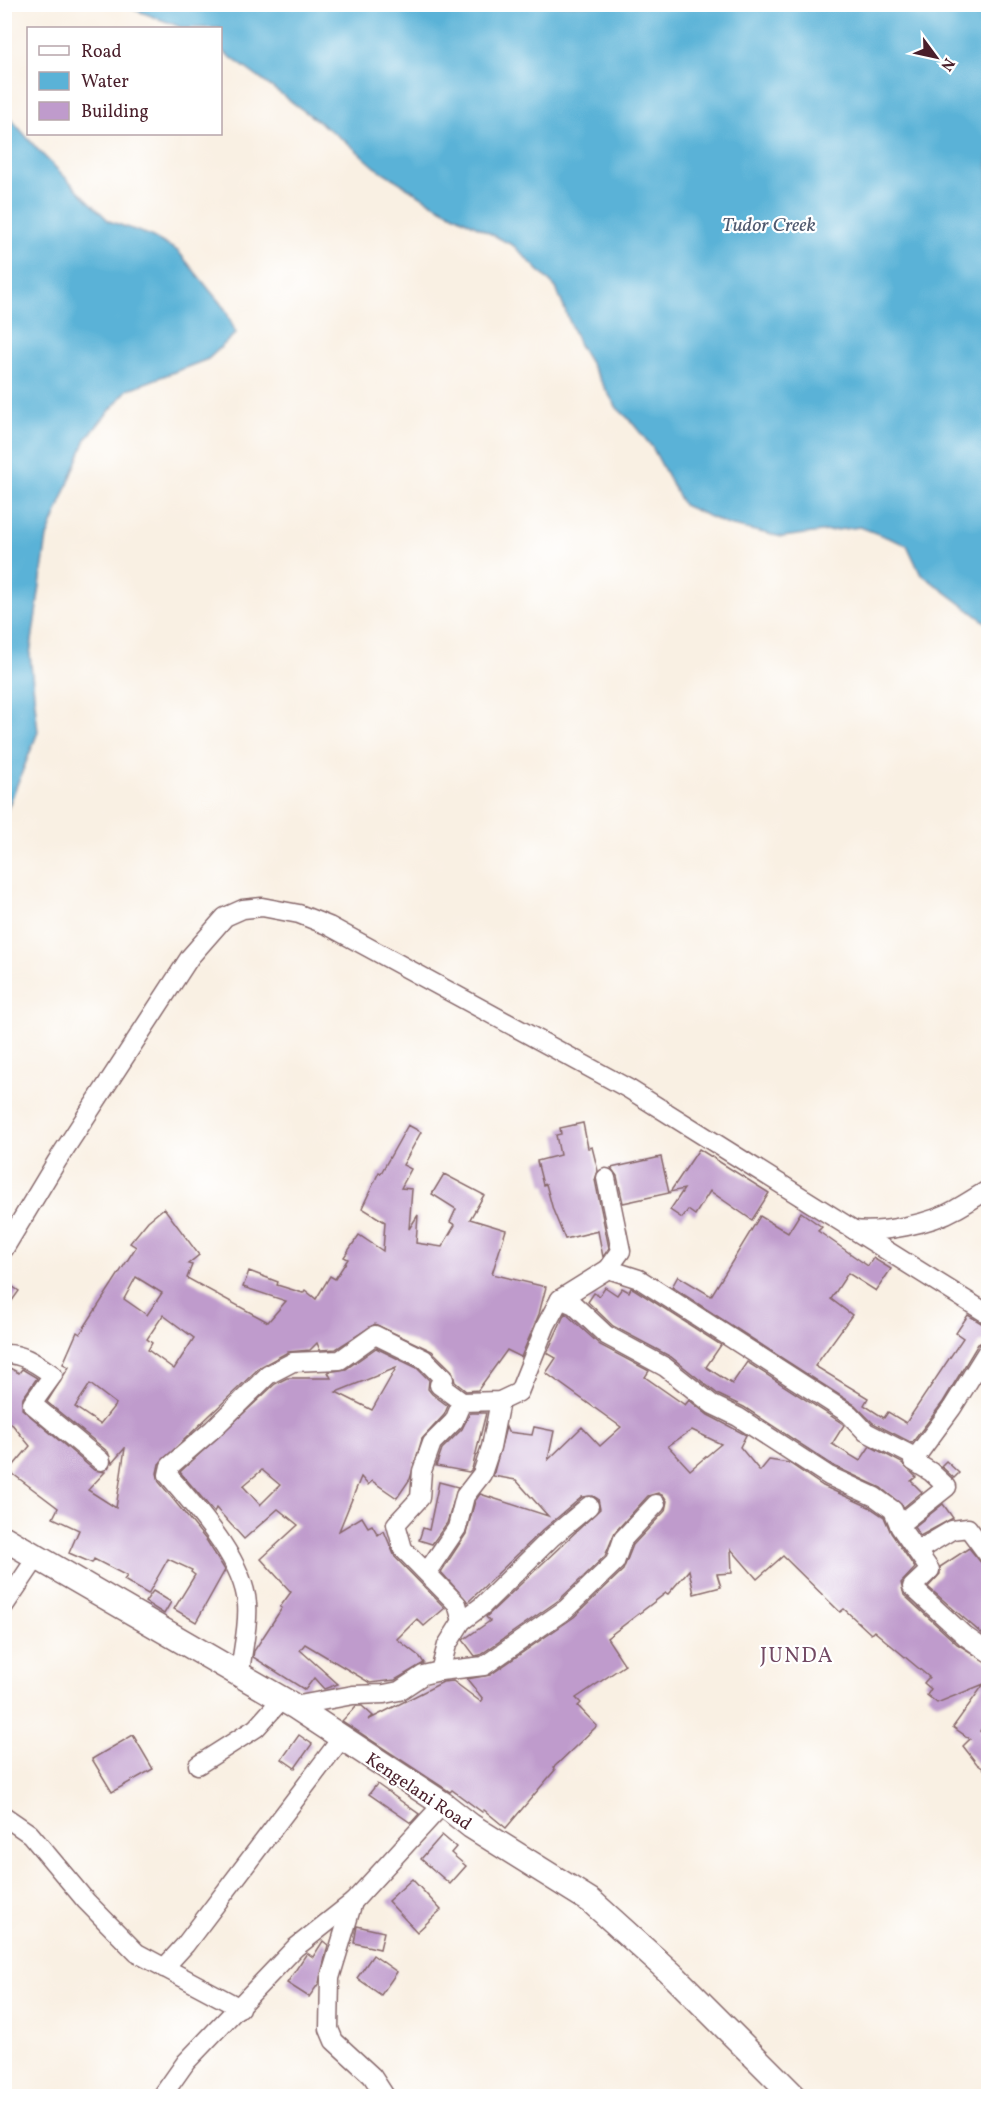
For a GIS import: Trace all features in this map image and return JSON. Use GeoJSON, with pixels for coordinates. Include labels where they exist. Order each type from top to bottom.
{"type":"FeatureCollection","features":[{"type":"Feature","properties":{"kind":"main road","name":"Kengelani Road"},"geometry":{"type":"LineString","coordinates":[[4,1538],[240,1673],[443,1804],[471,1826],[591,1901],[675,1977],[794,2097]]}},
{"type":"Feature","properties":{"kind":"street"},"geometry":{"type":"LineString","coordinates":[[4,1249],[63,1151],[190,957],[225,917],[243,909],[262,907],[299,914],[329,926],[629,1089],[988,1314]]}},
{"type":"Feature","properties":{"kind":"street"},"geometry":{"type":"LineString","coordinates":[[240,1673],[248,1611],[246,1597],[230,1555],[202,1515],[168,1475],[170,1466],[213,1429],[268,1375],[293,1362],[340,1360],[375,1335],[424,1359],[444,1379],[439,1385],[462,1402],[500,1401],[519,1392],[546,1325],[560,1299],[608,1269],[621,1251],[606,1179]]}},
{"type":"Feature","properties":{"kind":"street"},"geometry":{"type":"LineString","coordinates":[[852,1230],[882,1231],[933,1219],[954,1210],[988,1190]]}},
{"type":"Feature","properties":{"kind":"street"},"geometry":{"type":"LineString","coordinates":[[608,1269],[639,1279],[849,1414],[866,1432],[915,1457]]}},
{"type":"Feature","properties":{"kind":"street"},"geometry":{"type":"LineString","coordinates":[[560,1299],[574,1305],[606,1335],[665,1367],[713,1405],[738,1417],[829,1476],[875,1497],[893,1510],[899,1525],[930,1570],[912,1587],[965,1636],[988,1652]]}},
{"type":"Feature","properties":{"kind":"street"},"geometry":{"type":"LineString","coordinates":[[899,1525],[947,1487],[932,1472],[913,1461],[952,1408],[988,1350]]}},
{"type":"Feature","properties":{"kind":"street"},"geometry":{"type":"LineString","coordinates":[[4,1354],[14,1354],[52,1375],[32,1404],[101,1461]]}},
{"type":"Feature","properties":{"kind":"street"},"geometry":{"type":"LineString","coordinates":[[427,1572],[457,1528],[465,1496],[482,1474],[491,1447],[500,1401]]}},
{"type":"Feature","properties":{"kind":"street"},"geometry":{"type":"LineString","coordinates":[[462,1402],[454,1420],[432,1443],[422,1471],[420,1498],[396,1524],[403,1549],[457,1604],[462,1621]]}},
{"type":"Feature","properties":{"kind":"street"},"geometry":{"type":"LineString","coordinates":[[198,1764],[256,1728],[288,1703],[353,1695],[384,1694],[399,1691],[423,1675],[484,1666],[566,1609],[615,1562],[623,1539],[656,1504]]}},
{"type":"Feature","properties":{"kind":"street"},"geometry":{"type":"LineString","coordinates":[[440,1671],[447,1645],[462,1621],[482,1606],[552,1537],[589,1506]]}},
{"type":"Feature","properties":{"kind":"street"},"geometry":{"type":"LineString","coordinates":[[917,1551],[952,1530],[968,1528],[988,1555]]}},
{"type":"Feature","properties":{"kind":"street"},"geometry":{"type":"LineString","coordinates":[[4,1606],[37,1557]]}},
{"type":"Feature","properties":{"kind":"street"},"geometry":{"type":"LineString","coordinates":[[164,1968],[185,1945],[341,1739]]}},
{"type":"Feature","properties":{"kind":"street"},"geometry":{"type":"LineString","coordinates":[[162,2097],[186,2062],[295,1948],[353,1902],[443,1804]]}},
{"type":"Feature","properties":{"kind":"street"},"geometry":{"type":"LineString","coordinates":[[4,1816],[30,1834],[86,1901],[137,1953],[240,2008]]}},
{"type":"Feature","properties":{"kind":"street"},"geometry":{"type":"LineString","coordinates":[[353,1902],[330,1978],[329,2029],[334,2041],[372,2076],[385,2097]]}},
{"type":"Feature","properties":{"kind":"water","name":"Tudor Creek"},"geometry":{"type":"Polygon","coordinates":[[[122,5],[988,5],[988,624],[920,573],[907,545],[860,527],[782,537],[728,525],[683,505],[652,447],[617,408],[579,345],[556,288],[514,246],[432,203],[375,167],[349,144],[222,51],[222,27],[180,27],[122,5]]]}},
{"type":"Feature","properties":{"kind":"water"},"geometry":{"type":"Polygon","coordinates":[[[5,112],[38,150],[109,221],[149,235],[178,251],[225,309],[236,333],[208,359],[127,390],[86,439],[47,537],[30,655],[38,732],[5,815],[5,112]]]}},
{"type":"Feature","properties":{"kind":"building"},"geometry":{"type":"Polygon","coordinates":[[[583,1123],[588,1148],[592,1147],[598,1171],[595,1180],[609,1248],[603,1257],[598,1231],[565,1239],[553,1210],[546,1184],[543,1185],[537,1161],[560,1155],[556,1135],[561,1134],[560,1128],[583,1123]]]}},
{"type":"Feature","properties":{"kind":"building"},"geometry":{"type":"Polygon","coordinates":[[[408,1125],[421,1132],[403,1165],[411,1169],[401,1188],[412,1189],[409,1229],[418,1215],[416,1243],[442,1247],[455,1225],[450,1222],[456,1209],[432,1194],[444,1174],[484,1195],[470,1219],[506,1230],[492,1274],[546,1287],[539,1314],[521,1357],[507,1350],[478,1390],[466,1391],[455,1382],[452,1371],[432,1351],[375,1324],[336,1349],[320,1350],[317,1343],[310,1350],[288,1352],[260,1367],[159,1464],[157,1473],[159,1482],[207,1541],[225,1570],[196,1622],[174,1609],[195,1575],[191,1572],[192,1570],[168,1559],[148,1594],[124,1580],[127,1576],[94,1559],[92,1563],[69,1553],[79,1530],[53,1518],[58,1508],[9,1471],[30,1446],[11,1423],[4,1431],[4,1365],[19,1373],[22,1369],[37,1378],[23,1398],[22,1409],[94,1470],[105,1472],[88,1490],[116,1508],[125,1448],[112,1463],[108,1452],[47,1402],[69,1367],[63,1364],[77,1332],[80,1334],[136,1247],[130,1243],[148,1221],[164,1208],[199,1255],[188,1264],[192,1265],[187,1278],[268,1322],[286,1301],[243,1287],[249,1271],[278,1282],[277,1285],[303,1293],[305,1290],[316,1299],[330,1276],[335,1279],[348,1259],[344,1257],[359,1235],[383,1251],[385,1222],[362,1208],[379,1172],[381,1173],[408,1125]],[[136,1277],[124,1299],[147,1315],[162,1293],[136,1277]],[[163,1315],[147,1339],[152,1343],[148,1350],[174,1369],[194,1338],[163,1315]],[[90,1384],[75,1407],[100,1424],[116,1404],[90,1384]]]}},
{"type":"Feature","properties":{"kind":"building"},"geometry":{"type":"Polygon","coordinates":[[[699,1149],[769,1193],[752,1220],[710,1191],[695,1215],[688,1210],[682,1218],[670,1210],[684,1189],[670,1192],[699,1149]]]}},
{"type":"Feature","properties":{"kind":"building"},"geometry":{"type":"Polygon","coordinates":[[[661,1157],[669,1193],[623,1203],[617,1176],[611,1168],[661,1157]]]}},
{"type":"Feature","properties":{"kind":"building"},"geometry":{"type":"Polygon","coordinates":[[[801,1212],[822,1227],[818,1231],[868,1266],[873,1258],[891,1269],[876,1291],[848,1273],[831,1299],[852,1315],[815,1366],[868,1398],[864,1405],[884,1418],[888,1412],[906,1423],[963,1338],[956,1333],[968,1315],[988,1327],[988,1339],[978,1344],[943,1402],[912,1443],[873,1423],[855,1405],[672,1287],[678,1276],[711,1296],[760,1216],[788,1233],[801,1212]]]}},
{"type":"Feature","properties":{"kind":"building"},"geometry":{"type":"Polygon","coordinates":[[[4,1281],[19,1291],[4,1312],[4,1281]]]}},
{"type":"Feature","properties":{"kind":"building"},"geometry":{"type":"Polygon","coordinates":[[[605,1287],[617,1295],[622,1288],[629,1292],[631,1288],[634,1289],[721,1345],[706,1367],[732,1384],[747,1362],[842,1423],[844,1425],[832,1444],[860,1461],[870,1446],[902,1463],[916,1477],[911,1481],[922,1492],[904,1507],[881,1488],[834,1466],[744,1407],[719,1395],[671,1357],[613,1326],[588,1302],[594,1293],[599,1296],[605,1287]]]}},
{"type":"Feature","properties":{"kind":"building"},"geometry":{"type":"Polygon","coordinates":[[[565,1313],[600,1345],[649,1371],[645,1377],[685,1405],[689,1400],[708,1415],[746,1435],[740,1447],[760,1471],[769,1460],[789,1463],[823,1486],[869,1507],[884,1517],[891,1533],[915,1568],[901,1583],[904,1595],[957,1644],[988,1663],[988,1719],[980,1731],[988,1738],[988,1772],[977,1764],[963,1746],[970,1739],[953,1727],[984,1684],[937,1703],[927,1695],[931,1689],[924,1683],[929,1677],[874,1631],[871,1634],[844,1609],[840,1612],[783,1556],[757,1579],[731,1549],[732,1573],[717,1574],[721,1587],[694,1594],[689,1570],[668,1594],[666,1593],[607,1638],[625,1665],[576,1698],[581,1703],[578,1706],[597,1726],[553,1768],[555,1770],[506,1828],[484,1810],[482,1812],[452,1790],[450,1792],[342,1721],[356,1706],[362,1706],[373,1716],[368,1720],[443,1682],[453,1681],[481,1702],[483,1699],[467,1679],[490,1675],[574,1617],[623,1570],[633,1545],[665,1511],[667,1501],[664,1496],[658,1493],[648,1496],[615,1532],[605,1556],[559,1600],[480,1655],[475,1656],[463,1640],[490,1621],[486,1617],[600,1509],[598,1499],[593,1496],[582,1497],[544,1529],[468,1602],[441,1572],[466,1534],[475,1501],[480,1494],[548,1516],[516,1480],[493,1476],[506,1427],[508,1432],[532,1435],[534,1427],[554,1431],[548,1460],[582,1427],[600,1446],[621,1427],[546,1373],[556,1358],[547,1353],[565,1313]],[[692,1430],[668,1446],[690,1470],[721,1444],[692,1430]]]}},
{"type":"Feature","properties":{"kind":"building"},"geometry":{"type":"Polygon","coordinates":[[[376,1348],[417,1368],[429,1380],[428,1389],[432,1394],[448,1406],[444,1415],[422,1439],[410,1479],[397,1498],[372,1481],[368,1485],[361,1477],[339,1531],[362,1517],[368,1527],[372,1525],[378,1535],[384,1531],[395,1557],[445,1608],[424,1626],[417,1619],[397,1639],[420,1657],[424,1663],[395,1680],[370,1683],[305,1644],[300,1650],[338,1684],[324,1689],[314,1678],[305,1690],[253,1657],[254,1651],[291,1592],[261,1559],[298,1525],[278,1509],[244,1539],[216,1508],[214,1512],[180,1472],[275,1384],[287,1378],[331,1378],[328,1372],[346,1369],[376,1348]],[[396,1368],[336,1392],[372,1410],[396,1368]],[[262,1470],[243,1486],[260,1505],[280,1485],[262,1470]]]}},
{"type":"Feature","properties":{"kind":"building"},"geometry":{"type":"Polygon","coordinates":[[[470,1413],[486,1413],[472,1469],[469,1472],[436,1466],[442,1449],[462,1429],[470,1413]]]}},
{"type":"Feature","properties":{"kind":"building"},"geometry":{"type":"Polygon","coordinates":[[[946,1461],[959,1473],[954,1478],[941,1466],[946,1461]]]}},
{"type":"Feature","properties":{"kind":"building"},"geometry":{"type":"Polygon","coordinates":[[[439,1482],[458,1487],[447,1523],[432,1544],[419,1540],[423,1528],[429,1530],[439,1482]]]}},
{"type":"Feature","properties":{"kind":"building"},"geometry":{"type":"Polygon","coordinates":[[[943,1504],[953,1518],[920,1536],[914,1527],[943,1504]]]}},
{"type":"Feature","properties":{"kind":"building"},"geometry":{"type":"Polygon","coordinates":[[[969,1548],[988,1571],[988,1639],[928,1587],[940,1574],[940,1567],[969,1548]]]}},
{"type":"Feature","properties":{"kind":"building"},"geometry":{"type":"Polygon","coordinates":[[[153,1591],[171,1602],[164,1614],[145,1602],[153,1591]]]}},
{"type":"Feature","properties":{"kind":"building"},"geometry":{"type":"Polygon","coordinates":[[[133,1735],[153,1769],[112,1792],[92,1759],[133,1735]]]}},
{"type":"Feature","properties":{"kind":"building"},"geometry":{"type":"Polygon","coordinates":[[[299,1735],[312,1744],[295,1768],[282,1759],[299,1735]]]}},
{"type":"Feature","properties":{"kind":"building"},"geometry":{"type":"Polygon","coordinates":[[[377,1784],[419,1814],[411,1823],[369,1794],[377,1784]]]}},
{"type":"Feature","properties":{"kind":"building"},"geometry":{"type":"Polygon","coordinates":[[[442,1835],[456,1847],[451,1853],[466,1866],[450,1884],[421,1859],[442,1835]]]}},
{"type":"Feature","properties":{"kind":"building"},"geometry":{"type":"Polygon","coordinates":[[[412,1879],[441,1910],[417,1932],[388,1901],[412,1879]]]}},
{"type":"Feature","properties":{"kind":"building"},"geometry":{"type":"Polygon","coordinates":[[[357,1926],[384,1932],[380,1949],[354,1943],[357,1926]]]}},
{"type":"Feature","properties":{"kind":"building"},"geometry":{"type":"Polygon","coordinates":[[[323,1941],[328,1945],[319,1983],[309,1997],[287,1983],[307,1953],[313,1957],[323,1941]]]}},
{"type":"Feature","properties":{"kind":"building"},"geometry":{"type":"Polygon","coordinates":[[[373,1955],[397,1972],[381,1995],[357,1978],[373,1955]]]}},
{"type":"Feature","properties":{"kind":"district","name":"JUNDA"},"geometry":{"type":"Point","coordinates":[797,1655]}}]}
